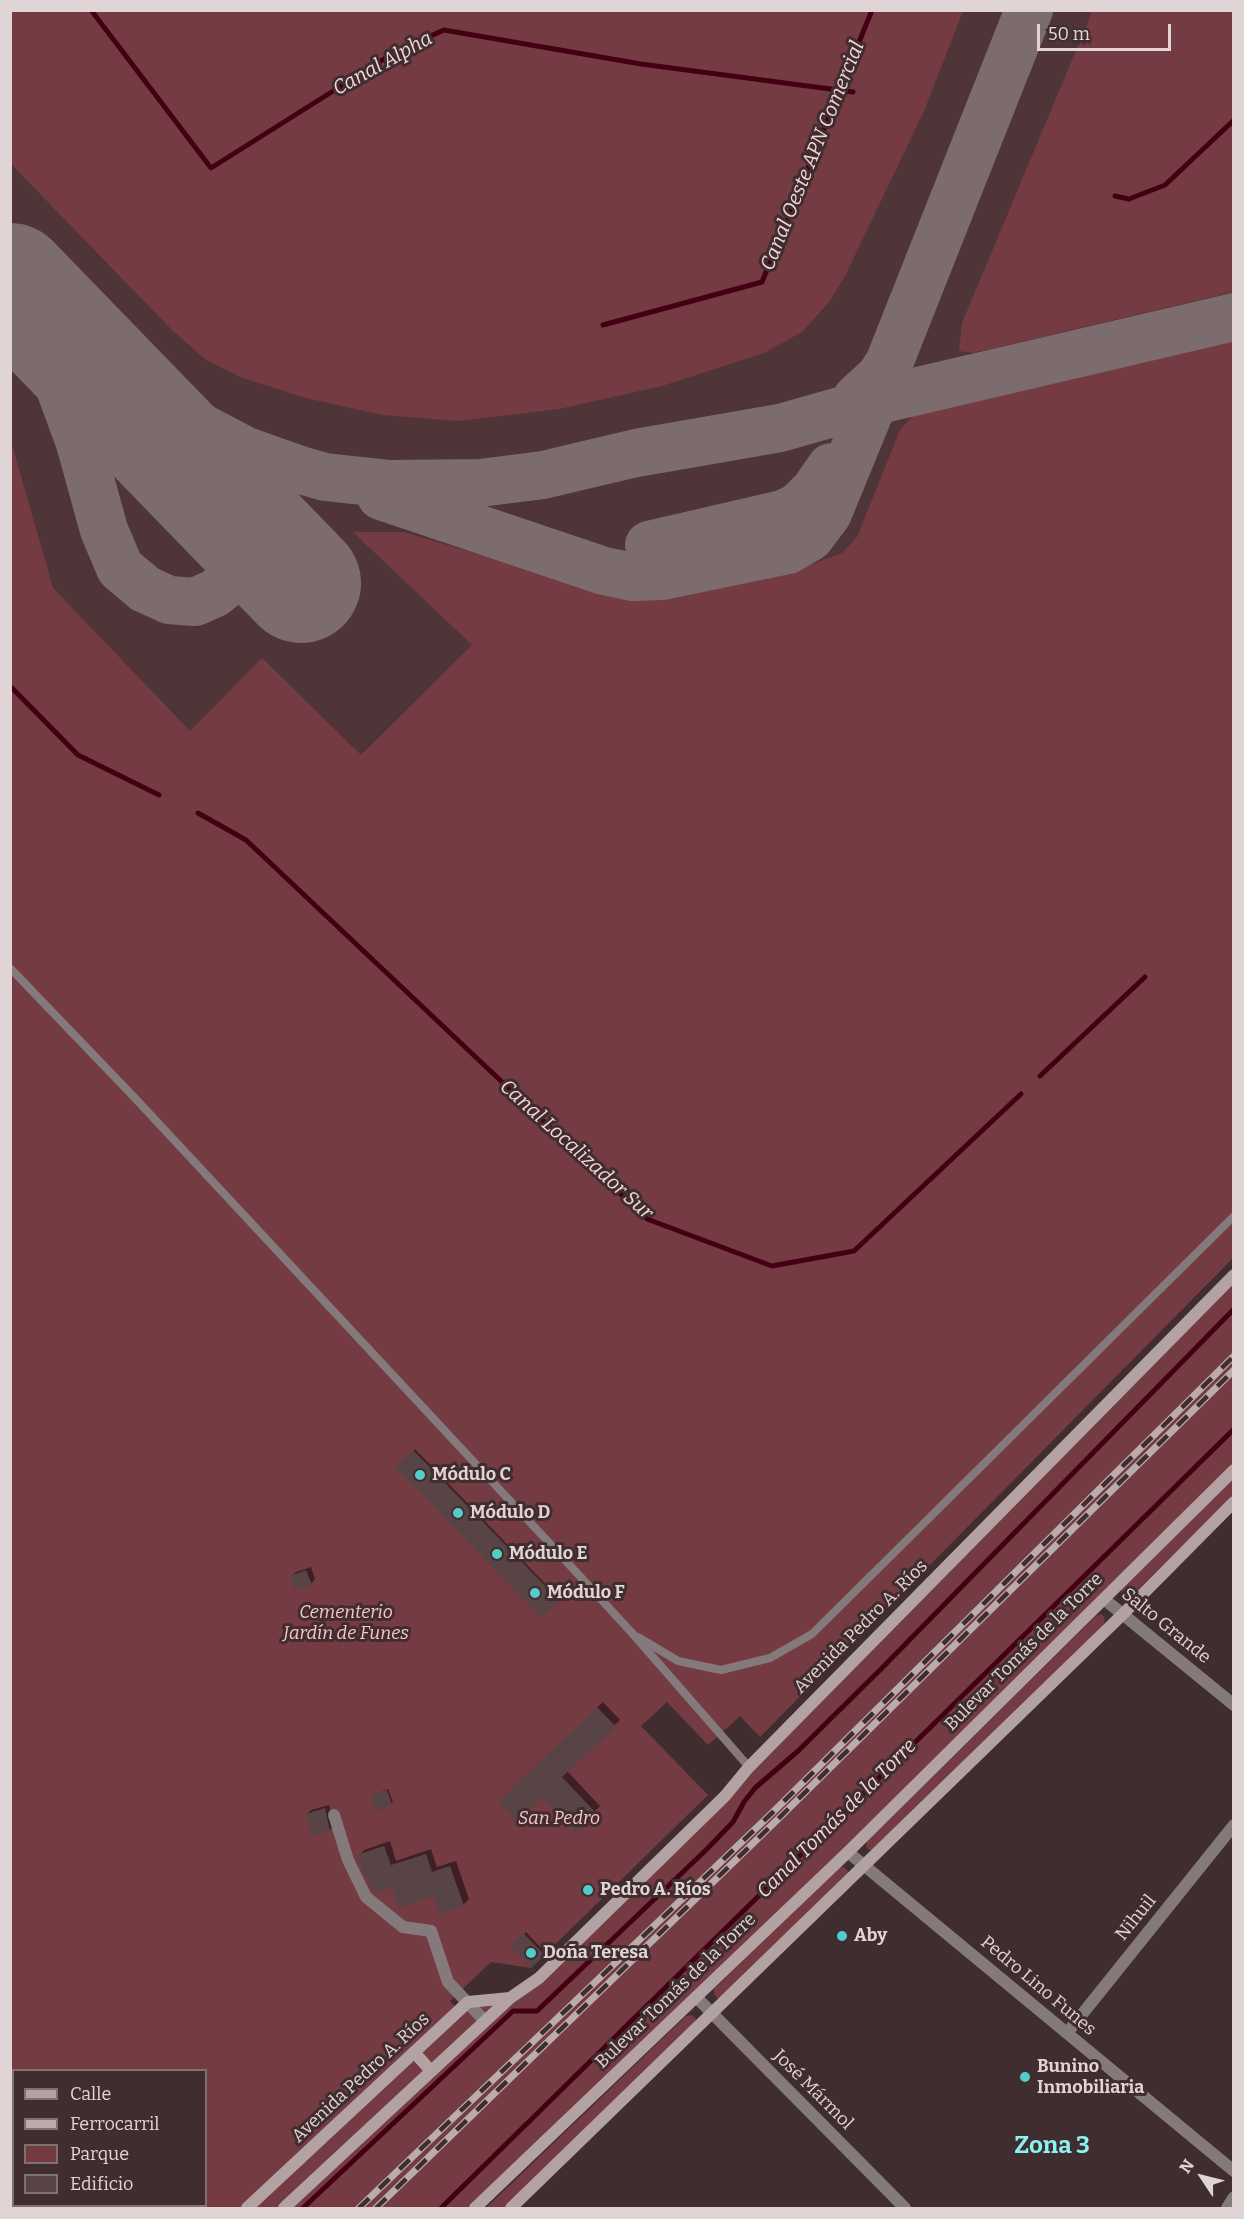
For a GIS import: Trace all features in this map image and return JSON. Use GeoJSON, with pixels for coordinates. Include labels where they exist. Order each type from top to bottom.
{"type":"FeatureCollection","features":[{"type":"Feature","properties":{"kind":"street","name":"Avenida Pedro A. Ríos"},"geometry":{"type":"LineString","coordinates":[[284,2208],[510,1998],[539,1978],[725,1796],[749,1767],[1233,1275]]}},
{"type":"Feature","properties":{"kind":"street","name":"Bulevar Tomás de la Torre"},"geometry":{"type":"LineString","coordinates":[[476,2208],[848,1852],[1233,1470]]}},
{"type":"Feature","properties":{"kind":"street"},"geometry":{"type":"LineString","coordinates":[[511,2208],[1123,1614],[1233,1502]]}},
{"type":"Feature","properties":{"kind":"street","name":"Salto Grande"},"geometry":{"type":"LineString","coordinates":[[1104,1599],[1233,1705]]}},
{"type":"Feature","properties":{"kind":"street"},"geometry":{"type":"LineString","coordinates":[[334,1815],[348,1860],[366,1897],[403,1927],[430,1931],[448,1982],[485,2021]]}},
{"type":"Feature","properties":{"kind":"street","name":"Nihuil"},"geometry":{"type":"LineString","coordinates":[[1066,2033],[1233,1825]]}},
{"type":"Feature","properties":{"kind":"street","name":"Pedro Lino Funes"},"geometry":{"type":"LineString","coordinates":[[848,1852],[1233,2171]]}},
{"type":"Feature","properties":{"kind":"street","name":"José Mármol"},"geometry":{"type":"LineString","coordinates":[[696,1997],[905,2208]]}},
{"type":"Feature","properties":{"kind":"street","name":"Avenida Pedro A. Ríos"},"geometry":{"type":"LineString","coordinates":[[247,2208],[468,2002],[510,1998]]}},
{"type":"Feature","properties":{"kind":"street"},"geometry":{"type":"LineString","coordinates":[[414,2052],[431,2071]]}},
{"type":"Feature","properties":{"kind":"street"},"geometry":{"type":"LineString","coordinates":[[1227,2208],[1233,2197]]}},
{"type":"Feature","properties":{"kind":"lane"},"geometry":{"type":"LineString","coordinates":[[10,968],[133,1096],[632,1633],[749,1767]]}},
{"type":"Feature","properties":{"kind":"lane"},"geometry":{"type":"LineString","coordinates":[[632,1633],[678,1662],[721,1670],[770,1658],[812,1634],[1233,1216]]}},
{"type":"Feature","properties":{"kind":"shaded area"},"geometry":{"type":"Polygon","coordinates":[[[11,11],[1233,11],[1233,1258],[760,1737],[740,1716],[708,1744],[11,1011],[11,11]]]}},
{"type":"Feature","properties":{"kind":"green space"},"geometry":{"type":"Polygon","coordinates":[[[11,10],[963,11],[924,111],[845,276],[829,302],[802,332],[764,353],[662,386],[559,409],[459,421],[382,415],[306,398],[243,378],[206,360],[172,330],[11,164],[11,10]]]}},
{"type":"Feature","properties":{"kind":"green space"},"geometry":{"type":"Polygon","coordinates":[[[1093,10],[1233,11],[1233,292],[973,353],[959,351],[962,323],[1093,10]]]}},
{"type":"Feature","properties":{"kind":"green space"},"geometry":{"type":"Polygon","coordinates":[[[1233,336],[1233,1258],[760,1737],[740,1716],[708,1745],[667,1702],[641,1726],[708,1795],[531,1968],[491,1962],[450,2001],[459,2011],[510,1998],[539,1978],[1233,1275],[1233,1470],[475,2208],[11,2208],[10,438],[53,588],[190,731],[262,658],[361,755],[472,645],[353,532],[403,532],[617,595],[647,599],[802,568],[842,553],[857,537],[900,430],[914,415],[931,406],[1233,336]]]}},
{"type":"Feature","properties":{"kind":"green space"},"geometry":{"type":"Polygon","coordinates":[[[1233,1478],[1233,1495],[1129,1598],[1124,1598],[1121,1594],[1122,1589],[1233,1478]]]}},
{"type":"Feature","properties":{"kind":"green space"},"geometry":{"type":"Polygon","coordinates":[[[1101,1614],[1105,1618],[1104,1624],[874,1851],[869,1850],[866,1846],[867,1841],[1096,1616],[1101,1614]]]}},
{"type":"Feature","properties":{"kind":"green space"},"geometry":{"type":"Polygon","coordinates":[[[844,1867],[848,1871],[847,1876],[722,1998],[717,1998],[714,1989],[838,1868],[844,1867]]]}},
{"type":"Feature","properties":{"kind":"green space"},"geometry":{"type":"Polygon","coordinates":[[[692,2015],[696,2019],[695,2025],[503,2208],[486,2208],[686,2016],[692,2015]]]}},
{"type":"Feature","properties":{"kind":"building"},"geometry":{"type":"Polygon","coordinates":[[[413,1450],[560,1601],[542,1618],[395,1467],[413,1450]]]}},
{"type":"Feature","properties":{"kind":"building"},"geometry":{"type":"Polygon","coordinates":[[[306,1570],[312,1585],[295,1590],[290,1576],[306,1570]]]}},
{"type":"Feature","properties":{"kind":"building"},"geometry":{"type":"Polygon","coordinates":[[[597,1707],[616,1727],[562,1777],[595,1812],[575,1832],[542,1797],[516,1822],[498,1802],[597,1707]]]}},
{"type":"Feature","properties":{"kind":"building"},"geometry":{"type":"Polygon","coordinates":[[[387,1790],[392,1805],[376,1811],[370,1796],[387,1790]]]}},
{"type":"Feature","properties":{"kind":"building"},"geometry":{"type":"Polygon","coordinates":[[[325,1808],[330,1831],[312,1836],[306,1814],[325,1808]]]}},
{"type":"Feature","properties":{"kind":"building"},"geometry":{"type":"Polygon","coordinates":[[[384,1846],[391,1865],[426,1854],[432,1872],[450,1866],[464,1906],[440,1914],[433,1896],[399,1908],[392,1887],[374,1893],[357,1855],[384,1846]]]}},
{"type":"Feature","properties":{"kind":"building"},"geometry":{"type":"Polygon","coordinates":[[[523,1933],[545,1955],[531,1968],[510,1946],[523,1933]]]}},
{"type":"Feature","properties":{"kind":"waterway","name":"Canal Alpha"},"geometry":{"type":"LineString","coordinates":[[91,10],[211,168],[395,52],[444,30],[641,64],[853,92]]}},
{"type":"Feature","properties":{"kind":"waterway","name":"Canal Oeste APN Comercial"},"geometry":{"type":"LineString","coordinates":[[603,325],[762,282],[872,10]]}},
{"type":"Feature","properties":{"kind":"waterway"},"geometry":{"type":"LineString","coordinates":[[1115,196],[1129,199],[1165,185],[1234,120]]}},
{"type":"Feature","properties":{"kind":"waterway"},"geometry":{"type":"LineString","coordinates":[[10,686],[78,755],[159,795]]}},
{"type":"Feature","properties":{"kind":"waterway","name":"Canal Localizador Sur"},"geometry":{"type":"LineString","coordinates":[[198,813],[246,840],[647,1219],[772,1266],[854,1251],[1021,1094]]}},
{"type":"Feature","properties":{"kind":"waterway","name":"Canal Localizador Sur"},"geometry":{"type":"LineString","coordinates":[[1040,1076],[1145,977]]}},
{"type":"Feature","properties":{"kind":"waterway"},"geometry":{"type":"LineString","coordinates":[[303,2208],[513,2011],[537,2011],[706,1850],[733,1822],[755,1788],[798,1751],[881,1669],[1234,1309]]}},
{"type":"Feature","properties":{"kind":"waterway","name":"Canal Tomás de la Torre"},"geometry":{"type":"LineString","coordinates":[[441,2208],[1234,1429]]}},
{"type":"Feature","properties":{"kind":"taxiway"},"geometry":{"type":"LineString","coordinates":[[857,398],[880,377],[889,363],[1029,10]]}},
{"type":"Feature","properties":{"kind":"taxiway"},"geometry":{"type":"LineString","coordinates":[[10,284],[37,325],[80,443],[104,530],[120,568],[145,589],[169,600],[195,602],[215,593],[234,578],[247,551],[247,527]]}},
{"type":"Feature","properties":{"kind":"taxiway"},"geometry":{"type":"LineString","coordinates":[[78,353],[189,421],[246,451],[297,469],[325,477],[390,484],[480,483],[543,475],[636,453],[780,428],[875,401],[1234,317]]}},
{"type":"Feature","properties":{"kind":"taxiway"},"geometry":{"type":"LineString","coordinates":[[381,496],[604,571],[633,577],[662,576],[788,550],[810,537],[828,513],[883,379]]}},
{"type":"Feature","properties":{"kind":"taxiway"},"geometry":{"type":"LineString","coordinates":[[649,545],[783,514],[798,507],[815,490],[831,467]]}},
{"type":"Feature","properties":{"kind":"runway"},"geometry":{"type":"LineString","coordinates":[[10,283],[301,583]]}},
{"type":"Feature","properties":{"kind":"railway"},"geometry":{"type":"LineString","coordinates":[[359,2208],[772,1813],[1234,1356]]}},
{"type":"Feature","properties":{"kind":"railway"},"geometry":{"type":"LineString","coordinates":[[376,2208],[777,1820],[1234,1370]]}},
{"type":"Feature","properties":{"kind":"place","name":"Módulo C"},"geometry":{"type":"Point","coordinates":[420,1475]}},
{"type":"Feature","properties":{"kind":"place","name":"Módulo D"},"geometry":{"type":"Point","coordinates":[458,1513]}},
{"type":"Feature","properties":{"kind":"place","name":"Módulo E"},"geometry":{"type":"Point","coordinates":[497,1554]}},
{"type":"Feature","properties":{"kind":"place","name":"Módulo F"},"geometry":{"type":"Point","coordinates":[535,1593]}},
{"type":"Feature","properties":{"kind":"place","name":"Pedro A. Ríos"},"geometry":{"type":"Point","coordinates":[588,1890]}},
{"type":"Feature","properties":{"kind":"place","name":"Aby"},"geometry":{"type":"Point","coordinates":[842,1936]}},
{"type":"Feature","properties":{"kind":"place","name":"Doña Teresa"},"geometry":{"type":"Point","coordinates":[531,1953]}},
{"type":"Feature","properties":{"kind":"place","name":"Bunino Inmobiliaria"},"geometry":{"type":"Point","coordinates":[1025,2077]}},
{"type":"Feature","properties":{"kind":"district","name":"Zona 3"},"geometry":{"type":"Point","coordinates":[1052,2146]}},
{"type":"Feature","properties":{"kind":"park label","name":"Cementerio Jardín de Funes"},"geometry":{"type":"Point","coordinates":[346,1623]}},
{"type":"Feature","properties":{"kind":"park label","name":"San Pedro"},"geometry":{"type":"Point","coordinates":[559,1819]}}]}
